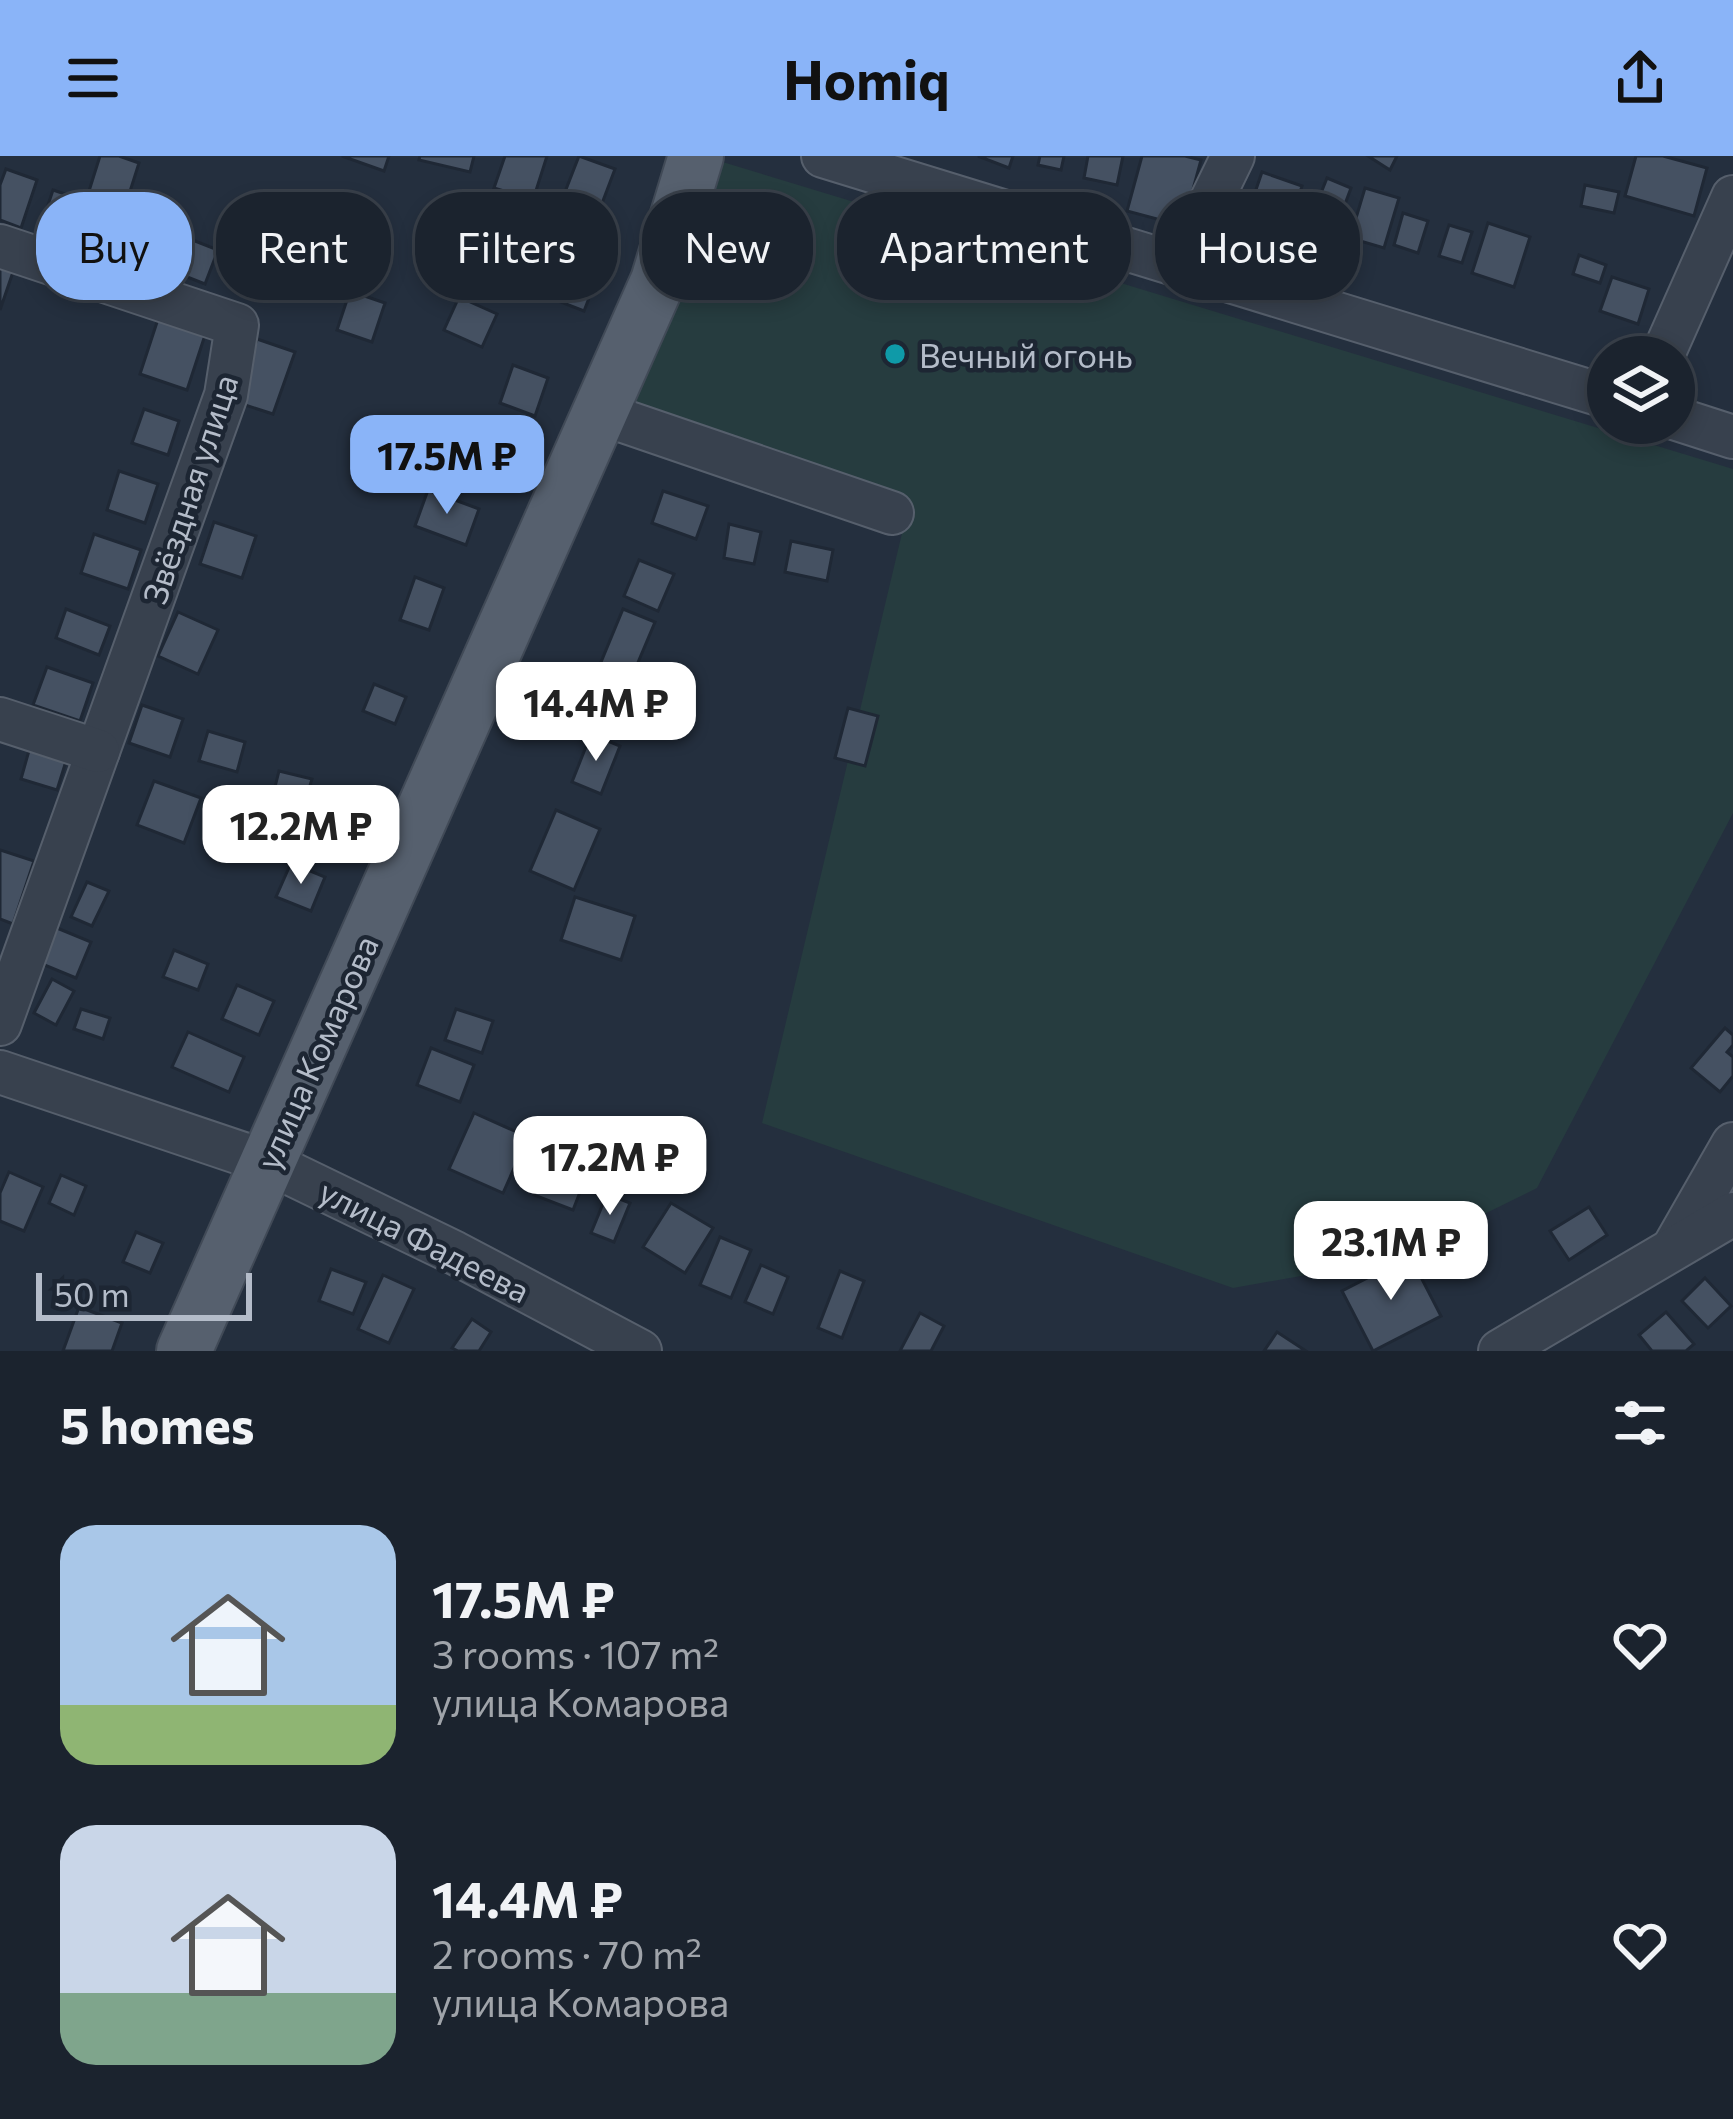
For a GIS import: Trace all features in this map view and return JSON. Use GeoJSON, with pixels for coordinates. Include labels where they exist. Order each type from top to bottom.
{"type":"FeatureCollection","features":[{"type":"Feature","properties":{"kind":"main road","name":"улица Комарова"},"geometry":{"type":"LineString","coordinates":[[184,1351],[658,281],[696,156]]}},
{"type":"Feature","properties":{"kind":"street"},"geometry":{"type":"LineString","coordinates":[[823,156],[1155,257]]}},
{"type":"Feature","properties":{"kind":"street"},"geometry":{"type":"LineString","coordinates":[[1215,192],[1233,156]]}},
{"type":"Feature","properties":{"kind":"street"},"geometry":{"type":"LineString","coordinates":[[1671,336],[1733,197]]}},
{"type":"Feature","properties":{"kind":"street","name":"Звёздная улица"},"geometry":{"type":"LineString","coordinates":[[0,246],[237,325],[226,395],[0,1024]]}},
{"type":"Feature","properties":{"kind":"street"},"geometry":{"type":"LineString","coordinates":[[1293,300],[1587,391]]}},
{"type":"Feature","properties":{"kind":"street"},"geometry":{"type":"LineString","coordinates":[[600,413],[892,513]]}},
{"type":"Feature","properties":{"kind":"street"},"geometry":{"type":"LineString","coordinates":[[1695,425],[1733,437]]}},
{"type":"Feature","properties":{"kind":"street"},"geometry":{"type":"LineString","coordinates":[[0,719],[98,751]]}},
{"type":"Feature","properties":{"kind":"street","name":"улица Фадеева"},"geometry":{"type":"LineString","coordinates":[[0,1072],[267,1162],[455,1253],[640,1351]]}},
{"type":"Feature","properties":{"kind":"street"},"geometry":{"type":"LineString","coordinates":[[1672,1250],[1733,1144]]}},
{"type":"Feature","properties":{"kind":"street"},"geometry":{"type":"LineString","coordinates":[[1514,1348],[1733,1214]]}},
{"type":"Feature","properties":{"kind":"green space"},"geometry":{"type":"Polygon","coordinates":[[[716,160],[837,197],[837,300],[1131,300],[1131,286],[1155,293],[1155,300],[1177,300],[1587,425],[1587,444],[1651,444],[1733,469],[1733,813],[1537,1188],[1391,1260],[1233,1288],[762,1123],[903,529],[616,428],[664,300],[813,300],[813,192],[704,192],[716,160]]]}},
{"type":"Feature","properties":{"kind":"building"},"geometry":{"type":"Polygon","coordinates":[[[100,156],[139,163],[130,192],[89,191],[100,156]]]}},
{"type":"Feature","properties":{"kind":"building"},"geometry":{"type":"Polygon","coordinates":[[[342,156],[389,156],[384,171],[342,156]]]}},
{"type":"Feature","properties":{"kind":"building"},"geometry":{"type":"Polygon","coordinates":[[[420,156],[474,156],[470,172],[419,160],[420,156]]]}},
{"type":"Feature","properties":{"kind":"building"},"geometry":{"type":"Polygon","coordinates":[[[505,156],[547,156],[536,192],[494,188],[505,156]]]}},
{"type":"Feature","properties":{"kind":"building"},"geometry":{"type":"Polygon","coordinates":[[[579,156],[615,169],[606,192],[565,192],[579,156]]]}},
{"type":"Feature","properties":{"kind":"building"},"geometry":{"type":"Polygon","coordinates":[[[978,156],[1013,156],[1009,168],[978,156]]]}},
{"type":"Feature","properties":{"kind":"building"},"geometry":{"type":"Polygon","coordinates":[[[1040,156],[1064,156],[1061,170],[1038,165],[1040,156]]]}},
{"type":"Feature","properties":{"kind":"building"},"geometry":{"type":"Polygon","coordinates":[[[1088,156],[1123,156],[1117,185],[1084,178],[1088,156]]]}},
{"type":"Feature","properties":{"kind":"building"},"geometry":{"type":"Polygon","coordinates":[[[1142,156],[1201,160],[1192,192],[1155,192],[1155,218],[1131,212],[1142,156]]]}},
{"type":"Feature","properties":{"kind":"building"},"geometry":{"type":"Polygon","coordinates":[[[1368,156],[1397,156],[1390,170],[1368,156]]]}},
{"type":"Feature","properties":{"kind":"building"},"geometry":{"type":"Polygon","coordinates":[[[1636,156],[1663,156],[1707,168],[1694,216],[1625,196],[1636,156]]]}},
{"type":"Feature","properties":{"kind":"building"},"geometry":{"type":"Polygon","coordinates":[[[6,169],[37,180],[21,228],[0,220],[0,185],[6,169]]]}},
{"type":"Feature","properties":{"kind":"building"},"geometry":{"type":"Polygon","coordinates":[[[1262,172],[1302,186],[1300,192],[1255,192],[1262,172]]]}},
{"type":"Feature","properties":{"kind":"building"},"geometry":{"type":"Polygon","coordinates":[[[1327,178],[1351,188],[1350,192],[1321,192],[1327,178]]]}},
{"type":"Feature","properties":{"kind":"building"},"geometry":{"type":"Polygon","coordinates":[[[1585,185],[1619,192],[1614,213],[1581,206],[1585,185]]]}},
{"type":"Feature","properties":{"kind":"building"},"geometry":{"type":"Polygon","coordinates":[[[1365,188],[1399,198],[1384,248],[1360,241],[1365,188]]]}},
{"type":"Feature","properties":{"kind":"building"},"geometry":{"type":"Polygon","coordinates":[[[1403,213],[1428,221],[1418,253],[1394,245],[1403,213]]]}},
{"type":"Feature","properties":{"kind":"building"},"geometry":{"type":"Polygon","coordinates":[[[1488,223],[1530,237],[1514,287],[1472,273],[1488,223]]]}},
{"type":"Feature","properties":{"kind":"building"},"geometry":{"type":"Polygon","coordinates":[[[1449,225],[1472,232],[1462,263],[1439,256],[1449,225]]]}},
{"type":"Feature","properties":{"kind":"building"},"geometry":{"type":"Polygon","coordinates":[[[192,240],[216,249],[205,284],[192,279],[192,240]]]}},
{"type":"Feature","properties":{"kind":"building"},"geometry":{"type":"Polygon","coordinates":[[[1579,255],[1606,265],[1600,283],[1573,274],[1579,255]]]}},
{"type":"Feature","properties":{"kind":"building"},"geometry":{"type":"Polygon","coordinates":[[[0,267],[13,272],[0,310],[0,267]]]}},
{"type":"Feature","properties":{"kind":"building"},"geometry":{"type":"Polygon","coordinates":[[[1612,277],[1649,289],[1638,324],[1600,311],[1612,277]]]}},
{"type":"Feature","properties":{"kind":"building"},"geometry":{"type":"Polygon","coordinates":[[[347,300],[385,303],[372,342],[337,330],[347,300]]]}},
{"type":"Feature","properties":{"kind":"building"},"geometry":{"type":"Polygon","coordinates":[[[458,300],[497,314],[482,347],[444,330],[458,300]]]}},
{"type":"Feature","properties":{"kind":"building"},"geometry":{"type":"Polygon","coordinates":[[[556,300],[588,300],[584,311],[556,300]]]}},
{"type":"Feature","properties":{"kind":"building"},"geometry":{"type":"Polygon","coordinates":[[[161,310],[208,326],[187,390],[140,374],[161,310]]]}},
{"type":"Feature","properties":{"kind":"building"},"geometry":{"type":"Polygon","coordinates":[[[257,339],[295,352],[273,414],[236,402],[257,339]]]}},
{"type":"Feature","properties":{"kind":"building"},"geometry":{"type":"Polygon","coordinates":[[[513,365],[548,378],[535,416],[500,403],[513,365]]]}},
{"type":"Feature","properties":{"kind":"building"},"geometry":{"type":"Polygon","coordinates":[[[144,409],[179,421],[168,455],[132,443],[144,409]]]}},
{"type":"Feature","properties":{"kind":"building"},"geometry":{"type":"Polygon","coordinates":[[[472,435],[515,453],[502,483],[459,466],[472,435]]]}},
{"type":"Feature","properties":{"kind":"building"},"geometry":{"type":"Polygon","coordinates":[[[119,471],[158,484],[145,523],[107,510],[119,471]]]}},
{"type":"Feature","properties":{"kind":"building"},"geometry":{"type":"Polygon","coordinates":[[[428,490],[479,509],[466,545],[415,526],[428,490]]]}},
{"type":"Feature","properties":{"kind":"building"},"geometry":{"type":"Polygon","coordinates":[[[663,491],[708,506],[696,539],[652,523],[663,491]]]}},
{"type":"Feature","properties":{"kind":"building"},"geometry":{"type":"Polygon","coordinates":[[[214,522],[256,536],[242,578],[200,564],[214,522]]]}},
{"type":"Feature","properties":{"kind":"building"},"geometry":{"type":"Polygon","coordinates":[[[729,524],[761,532],[754,564],[724,558],[729,524]]]}},
{"type":"Feature","properties":{"kind":"building"},"geometry":{"type":"Polygon","coordinates":[[[94,534],[141,550],[128,589],[81,573],[94,534]]]}},
{"type":"Feature","properties":{"kind":"building"},"geometry":{"type":"Polygon","coordinates":[[[791,541],[833,550],[827,581],[785,572],[791,541]]]}},
{"type":"Feature","properties":{"kind":"building"},"geometry":{"type":"Polygon","coordinates":[[[639,560],[674,574],[658,611],[624,596],[639,560]]]}},
{"type":"Feature","properties":{"kind":"building"},"geometry":{"type":"Polygon","coordinates":[[[415,577],[444,588],[429,630],[400,620],[415,577]]]}},
{"type":"Feature","properties":{"kind":"building"},"geometry":{"type":"Polygon","coordinates":[[[66,609],[110,626],[99,655],[56,638],[66,609]]]}},
{"type":"Feature","properties":{"kind":"building"},"geometry":{"type":"Polygon","coordinates":[[[623,609],[655,622],[631,679],[599,667],[623,609]]]}},
{"type":"Feature","properties":{"kind":"building"},"geometry":{"type":"Polygon","coordinates":[[[178,612],[218,630],[198,674],[158,656],[178,612]]]}},
{"type":"Feature","properties":{"kind":"building"},"geometry":{"type":"Polygon","coordinates":[[[47,667],[93,683],[80,721],[33,705],[47,667]]]}},
{"type":"Feature","properties":{"kind":"building"},"geometry":{"type":"Polygon","coordinates":[[[593,675],[632,692],[618,724],[578,707],[593,675]]]}},
{"type":"Feature","properties":{"kind":"building"},"geometry":{"type":"Polygon","coordinates":[[[374,684],[406,697],[395,724],[363,711],[374,684]]]}},
{"type":"Feature","properties":{"kind":"building"},"geometry":{"type":"Polygon","coordinates":[[[142,705],[183,719],[170,757],[129,743],[142,705]]]}},
{"type":"Feature","properties":{"kind":"building"},"geometry":{"type":"Polygon","coordinates":[[[848,708],[878,716],[865,766],[835,758],[848,708]]]}},
{"type":"Feature","properties":{"kind":"building"},"geometry":{"type":"Polygon","coordinates":[[[208,731],[245,742],[237,772],[199,761],[208,731]]]}},
{"type":"Feature","properties":{"kind":"building"},"geometry":{"type":"Polygon","coordinates":[[[591,734],[620,746],[601,794],[572,782],[591,734]]]}},
{"type":"Feature","properties":{"kind":"building"},"geometry":{"type":"Polygon","coordinates":[[[30,747],[67,758],[57,790],[21,779],[30,747]]]}},
{"type":"Feature","properties":{"kind":"building"},"geometry":{"type":"Polygon","coordinates":[[[279,771],[312,779],[306,799],[274,791],[279,771]]]}},
{"type":"Feature","properties":{"kind":"building"},"geometry":{"type":"Polygon","coordinates":[[[154,781],[201,798],[184,843],[137,825],[154,781]]]}},
{"type":"Feature","properties":{"kind":"building"},"geometry":{"type":"Polygon","coordinates":[[[556,810],[600,829],[574,890],[530,871],[556,810]]]}},
{"type":"Feature","properties":{"kind":"building"},"geometry":{"type":"Polygon","coordinates":[[[0,850],[34,861],[13,924],[0,919],[0,850]]]}},
{"type":"Feature","properties":{"kind":"building"},"geometry":{"type":"Polygon","coordinates":[[[291,863],[325,877],[311,911],[276,897],[291,863]]]}},
{"type":"Feature","properties":{"kind":"building"},"geometry":{"type":"Polygon","coordinates":[[[87,882],[109,891],[92,926],[71,917],[87,882]]]}},
{"type":"Feature","properties":{"kind":"building"},"geometry":{"type":"Polygon","coordinates":[[[575,897],[635,916],[621,960],[561,940],[575,897]]]}},
{"type":"Feature","properties":{"kind":"building"},"geometry":{"type":"Polygon","coordinates":[[[57,928],[91,942],[76,978],[42,964],[57,928]]]}},
{"type":"Feature","properties":{"kind":"building"},"geometry":{"type":"Polygon","coordinates":[[[174,950],[208,964],[198,990],[163,977],[174,950]]]}},
{"type":"Feature","properties":{"kind":"building"},"geometry":{"type":"Polygon","coordinates":[[[52,979],[74,991],[56,1025],[34,1013],[52,979]]]}},
{"type":"Feature","properties":{"kind":"building"},"geometry":{"type":"Polygon","coordinates":[[[237,985],[274,1001],[259,1035],[222,1019],[237,985]]]}},
{"type":"Feature","properties":{"kind":"building"},"geometry":{"type":"Polygon","coordinates":[[[81,1009],[110,1018],[103,1039],[74,1029],[81,1009]]]}},
{"type":"Feature","properties":{"kind":"building"},"geometry":{"type":"Polygon","coordinates":[[[456,1009],[493,1021],[482,1053],[445,1040],[456,1009]]]}},
{"type":"Feature","properties":{"kind":"building"},"geometry":{"type":"Polygon","coordinates":[[[1725,1028],[1733,1035],[1727,1052],[1733,1057],[1733,1076],[1720,1092],[1691,1068],[1725,1028]]]}},
{"type":"Feature","properties":{"kind":"building"},"geometry":{"type":"Polygon","coordinates":[[[188,1032],[244,1057],[229,1092],[172,1067],[188,1032]]]}},
{"type":"Feature","properties":{"kind":"building"},"geometry":{"type":"Polygon","coordinates":[[[431,1048],[474,1065],[460,1102],[417,1085],[431,1048]]]}},
{"type":"Feature","properties":{"kind":"building"},"geometry":{"type":"Polygon","coordinates":[[[474,1113],[528,1137],[503,1193],[449,1169],[474,1113]]]}},
{"type":"Feature","properties":{"kind":"building"},"geometry":{"type":"Polygon","coordinates":[[[551,1154],[589,1169],[573,1210],[534,1195],[551,1154]]]}},
{"type":"Feature","properties":{"kind":"building"},"geometry":{"type":"Polygon","coordinates":[[[9,1172],[43,1187],[24,1231],[0,1221],[0,1193],[9,1172]]]}},
{"type":"Feature","properties":{"kind":"building"},"geometry":{"type":"Polygon","coordinates":[[[61,1175],[86,1186],[74,1215],[49,1203],[61,1175]]]}},
{"type":"Feature","properties":{"kind":"building"},"geometry":{"type":"Polygon","coordinates":[[[607,1194],[630,1203],[614,1242],[591,1233],[607,1194]]]}},
{"type":"Feature","properties":{"kind":"building"},"geometry":{"type":"Polygon","coordinates":[[[671,1203],[713,1228],[685,1273],[643,1247],[671,1203]]]}},
{"type":"Feature","properties":{"kind":"building"},"geometry":{"type":"Polygon","coordinates":[[[1589,1207],[1607,1235],[1569,1260],[1550,1231],[1589,1207]]]}},
{"type":"Feature","properties":{"kind":"building"},"geometry":{"type":"Polygon","coordinates":[[[136,1232],[163,1243],[150,1273],[123,1262],[136,1232]]]}},
{"type":"Feature","properties":{"kind":"building"},"geometry":{"type":"Polygon","coordinates":[[[720,1237],[751,1250],[731,1298],[700,1285],[720,1237]]]}},
{"type":"Feature","properties":{"kind":"building"},"geometry":{"type":"Polygon","coordinates":[[[1410,1256],[1441,1316],[1373,1351],[1342,1291],[1410,1256]]]}},
{"type":"Feature","properties":{"kind":"building"},"geometry":{"type":"Polygon","coordinates":[[[761,1265],[788,1277],[773,1314],[745,1302],[761,1265]]]}},
{"type":"Feature","properties":{"kind":"building"},"geometry":{"type":"Polygon","coordinates":[[[331,1269],[366,1282],[353,1314],[319,1301],[331,1269]]]}},
{"type":"Feature","properties":{"kind":"building"},"geometry":{"type":"Polygon","coordinates":[[[840,1271],[864,1281],[842,1338],[818,1328],[840,1271]]]}},
{"type":"Feature","properties":{"kind":"building"},"geometry":{"type":"Polygon","coordinates":[[[383,1275],[414,1289],[389,1343],[358,1329],[383,1275]]]}},
{"type":"Feature","properties":{"kind":"building"},"geometry":{"type":"Polygon","coordinates":[[[1705,1278],[1731,1306],[1708,1328],[1682,1301],[1705,1278]]]}},
{"type":"Feature","properties":{"kind":"building"},"geometry":{"type":"Polygon","coordinates":[[[79,1307],[122,1323],[112,1351],[63,1351],[79,1307]]]}},
{"type":"Feature","properties":{"kind":"building"},"geometry":{"type":"Polygon","coordinates":[[[1666,1312],[1694,1344],[1686,1351],[1652,1351],[1639,1335],[1666,1312]]]}},
{"type":"Feature","properties":{"kind":"building"},"geometry":{"type":"Polygon","coordinates":[[[920,1313],[944,1326],[931,1351],[900,1351],[920,1313]]]}},
{"type":"Feature","properties":{"kind":"building"},"geometry":{"type":"Polygon","coordinates":[[[472,1319],[491,1332],[479,1351],[452,1348],[472,1319]]]}},
{"type":"Feature","properties":{"kind":"building"},"geometry":{"type":"Polygon","coordinates":[[[1277,1332],[1306,1351],[1264,1351],[1277,1332]]]}},
{"type":"Feature","properties":{"kind":"place","name":"Вечный огонь"},"geometry":{"type":"Point","coordinates":[895,354]}}]}
